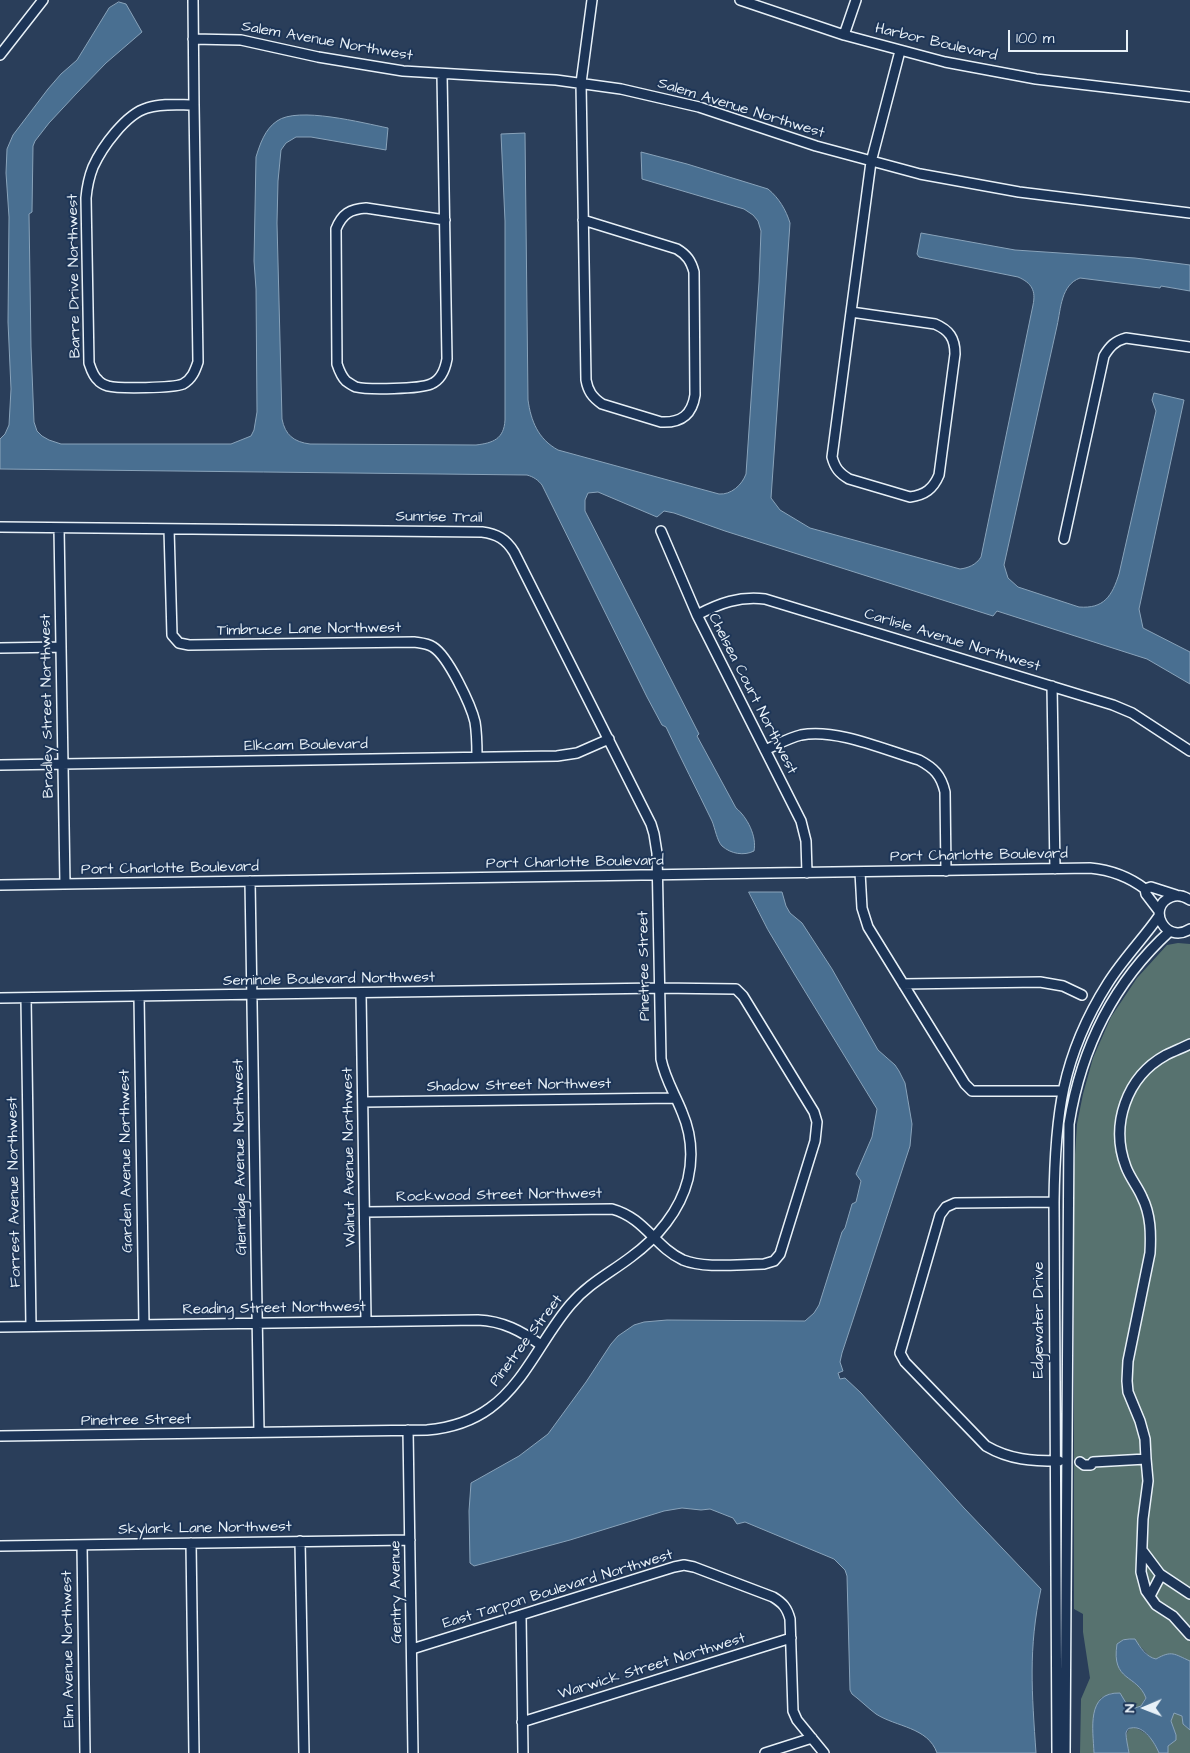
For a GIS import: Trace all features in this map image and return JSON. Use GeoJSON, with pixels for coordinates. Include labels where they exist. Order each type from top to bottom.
{"type":"FeatureCollection","features":[{"type":"Feature","properties":{"kind":"street"},"geometry":{"type":"LineString","coordinates":[[0,55],[43,0]]}},
{"type":"Feature","properties":{"kind":"street","name":"Barre Drive Northwest"},"geometry":{"type":"LineString","coordinates":[[193,0],[198,362],[195,372],[189,380],[181,385],[171,387],[117,388],[107,386],[92,373],[89,363],[86,198],[92,168],[102,151],[131,116],[148,107],[194,105]]}},
{"type":"Feature","properties":{"kind":"street"},"geometry":{"type":"LineString","coordinates":[[583,220],[678,249],[686,254],[691,263],[694,272],[695,395],[694,405],[689,414],[681,420],[671,423],[661,422],[602,404],[593,398],[588,390],[586,380],[583,220],[581,83],[592,0]]}},
{"type":"Feature","properties":{"kind":"street","name":"Harbor Boulevard"},"geometry":{"type":"LineString","coordinates":[[740,0],[844,35],[900,51],[973,67],[1036,79],[1190,97]]}},
{"type":"Feature","properties":{"kind":"street"},"geometry":{"type":"LineString","coordinates":[[844,35],[856,0]]}},
{"type":"Feature","properties":{"kind":"street","name":"Salem Avenue Northwest"},"geometry":{"type":"LineString","coordinates":[[194,39],[241,40],[360,65],[442,75],[529,78],[621,89],[699,107],[816,146],[871,162],[970,184],[1019,192],[1190,213]]}},
{"type":"Feature","properties":{"kind":"street"},"geometry":{"type":"LineString","coordinates":[[851,312],[935,324],[948,331],[955,344],[939,475],[932,488],[920,496],[910,497],[849,479],[840,474],[834,466],[832,457],[851,312],[871,162],[900,51]]}},
{"type":"Feature","properties":{"kind":"street"},"geometry":{"type":"LineString","coordinates":[[442,75],[447,359],[445,369],[436,381],[422,387],[365,388],[355,386],[346,381],[340,373],[337,364],[336,229],[340,220],[347,212],[356,208],[366,208],[444,220]]}},
{"type":"Feature","properties":{"kind":"street"},"geometry":{"type":"LineString","coordinates":[[1064,540],[1104,356],[1109,347],[1117,341],[1126,338],[1190,347]]}},
{"type":"Feature","properties":{"kind":"street","name":"Sunrise Trail"},"geometry":{"type":"LineString","coordinates":[[0,527],[482,532],[492,533],[501,537],[514,552],[651,824],[656,844],[657,875]]}},
{"type":"Feature","properties":{"kind":"street","name":"Bradley Street Northwest"},"geometry":{"type":"LineString","coordinates":[[59,528],[65,884]]}},
{"type":"Feature","properties":{"kind":"street","name":"Timbruce Lane Northwest"},"geometry":{"type":"LineString","coordinates":[[169,529],[172,635],[179,642],[189,645],[424,643],[434,647],[442,654],[468,704],[476,733],[477,758]]}},
{"type":"Feature","properties":{"kind":"street","name":"Chelsea Court Northwest"},"geometry":{"type":"LineString","coordinates":[[661,531],[697,615],[802,826],[806,841],[807,873]]}},
{"type":"Feature","properties":{"kind":"street","name":"Carlisle Avenue Northwest"},"geometry":{"type":"LineString","coordinates":[[697,615],[729,600],[741,598],[765,599],[1123,708],[1190,751]]}},
{"type":"Feature","properties":{"kind":"street"},"geometry":{"type":"LineString","coordinates":[[0,648],[61,647]]}},
{"type":"Feature","properties":{"kind":"street"},"geometry":{"type":"LineString","coordinates":[[1052,686],[1055,869]]}},
{"type":"Feature","properties":{"kind":"street"},"geometry":{"type":"LineString","coordinates":[[765,750],[800,735],[820,733],[830,734],[919,760],[931,766],[938,773],[945,792],[946,871]]}},
{"type":"Feature","properties":{"kind":"street","name":"Elkcam Boulevard"},"geometry":{"type":"LineString","coordinates":[[0,765],[567,756],[586,750],[608,739]]}},
{"type":"Feature","properties":{"kind":"street","name":"Port Charlotte Boulevard"},"geometry":{"type":"LineString","coordinates":[[0,885],[1090,868],[1109,871],[1128,878],[1145,888],[1151,887],[1184,895]]}},
{"type":"Feature","properties":{"kind":"street"},"geometry":{"type":"LineString","coordinates":[[860,872],[861,898],[865,918],[873,936],[965,1084],[972,1090],[1062,1091]]}},
{"type":"Feature","properties":{"kind":"street","name":"Pinetree Street"},"geometry":{"type":"LineString","coordinates":[[0,1436],[408,1430],[449,1427],[466,1422],[490,1408],[507,1392],[566,1310],[586,1288],[629,1258],[654,1236],[669,1219],[680,1200],[690,1167],[689,1133],[682,1111],[666,1079],[661,1060],[657,875]]}},
{"type":"Feature","properties":{"kind":"street","name":"Glenridge Avenue Northwest"},"geometry":{"type":"LineString","coordinates":[[250,881],[259,1432]]}},
{"type":"Feature","properties":{"kind":"street"},"geometry":{"type":"LineString","coordinates":[[1145,888],[1146,894],[1159,913],[1162,925],[1190,939]]}},
{"type":"Feature","properties":{"kind":"street","name":"Edgewater Drive"},"geometry":{"type":"LineString","coordinates":[[1057,1753],[1054,1202],[1055,1147],[1062,1091],[1072,1054],[1096,1002],[1109,981],[1159,913],[1164,902],[1184,895]]}},
{"type":"Feature","properties":{"kind":"street"},"geometry":{"type":"LineString","coordinates":[[1174,932],[1190,928]]}},
{"type":"Feature","properties":{"kind":"street","name":"Edgewater Drive"},"geometry":{"type":"LineString","coordinates":[[1065,1753],[1068,1140],[1072,1108],[1088,1047],[1114,996],[1156,944],[1174,932]]}},
{"type":"Feature","properties":{"kind":"street"},"geometry":{"type":"LineString","coordinates":[[903,984],[1040,982],[1062,986],[1082,995]]}},
{"type":"Feature","properties":{"kind":"street","name":"Seminole Boulevard Northwest"},"geometry":{"type":"LineString","coordinates":[[0,998],[659,988],[736,989],[743,996],[814,1112],[817,1132],[780,1254],[774,1261],[764,1264],[703,1265],[675,1255],[654,1236]]}},
{"type":"Feature","properties":{"kind":"street","name":"Walnut Avenue Northwest"},"geometry":{"type":"LineString","coordinates":[[361,993],[366,1321]]}},
{"type":"Feature","properties":{"kind":"street","name":"Garden Avenue Northwest"},"geometry":{"type":"LineString","coordinates":[[139,996],[144,1325]]}},
{"type":"Feature","properties":{"kind":"street","name":"Forrest Avenue Northwest"},"geometry":{"type":"LineString","coordinates":[[26,998],[31,1326]]}},
{"type":"Feature","properties":{"kind":"street"},"geometry":{"type":"LineString","coordinates":[[1190,1044],[1165,1055],[1140,1076],[1131,1088],[1119,1121],[1119,1142],[1122,1156],[1126,1170],[1143,1198],[1149,1217],[1151,1235],[1150,1253],[1128,1361],[1127,1381],[1128,1392],[1145,1439],[1148,1482],[1141,1550],[1141,1572],[1146,1591],[1156,1606],[1173,1616],[1190,1635]]}},
{"type":"Feature","properties":{"kind":"street","name":"Shadow Street Northwest"},"geometry":{"type":"LineString","coordinates":[[363,1102],[675,1098]]}},
{"type":"Feature","properties":{"kind":"street"},"geometry":{"type":"LineString","coordinates":[[1054,1202],[955,1203],[946,1207],[940,1215],[900,1353],[905,1362],[986,1446],[994,1451],[1014,1458],[1034,1461],[1080,1462],[1084,1465],[1091,1465],[1093,1462],[1146,1459]]}},
{"type":"Feature","properties":{"kind":"street","name":"Rockwood Street Northwest"},"geometry":{"type":"LineString","coordinates":[[365,1212],[612,1209],[630,1216],[654,1236]]}},
{"type":"Feature","properties":{"kind":"street","name":"Reading Street Northwest"},"geometry":{"type":"LineString","coordinates":[[0,1327],[488,1320],[516,1328],[541,1345]]}},
{"type":"Feature","properties":{"kind":"street","name":"Gentry Avenue"},"geometry":{"type":"LineString","coordinates":[[408,1430],[413,1753]]}},
{"type":"Feature","properties":{"kind":"street","name":"Skylark Lane Northwest"},"geometry":{"type":"LineString","coordinates":[[0,1546],[410,1540]]}},
{"type":"Feature","properties":{"kind":"street"},"geometry":{"type":"LineString","coordinates":[[300,1541],[304,1753]]}},
{"type":"Feature","properties":{"kind":"street"},"geometry":{"type":"LineString","coordinates":[[191,1543],[194,1753]]}},
{"type":"Feature","properties":{"kind":"street","name":"Elm Avenue Northwest"},"geometry":{"type":"LineString","coordinates":[[82,1545],[85,1753]]}},
{"type":"Feature","properties":{"kind":"street"},"geometry":{"type":"LineString","coordinates":[[1141,1550],[1161,1575],[1190,1594]]}},
{"type":"Feature","properties":{"kind":"street","name":"East Tarpon Boulevard Northwest"},"geometry":{"type":"LineString","coordinates":[[412,1649],[684,1566],[694,1567],[773,1596],[782,1602],[790,1619],[792,1711],[824,1753]]}},
{"type":"Feature","properties":{"kind":"street"},"geometry":{"type":"LineString","coordinates":[[1150,1596],[1161,1575]]}},
{"type":"Feature","properties":{"kind":"street"},"geometry":{"type":"LineString","coordinates":[[521,1615],[523,1753]]}},
{"type":"Feature","properties":{"kind":"street","name":"Warwick Street Northwest"},"geometry":{"type":"LineString","coordinates":[[522,1722],[791,1638]]}},
{"type":"Feature","properties":{"kind":"street"},"geometry":{"type":"LineString","coordinates":[[765,1753],[812,1738]]}},
{"type":"Feature","properties":{"kind":"green space"},"geometry":{"type":"Polygon","coordinates":[[[1178,943],[1190,944],[1190,1674],[1151,1658],[1139,1645],[1128,1639],[1123,1640],[1117,1645],[1134,1683],[1140,1686],[1146,1697],[1141,1706],[1135,1708],[1112,1693],[1101,1698],[1093,1721],[1094,1753],[1080,1753],[1081,1699],[1090,1678],[1083,1632],[1083,1614],[1074,1609],[1074,1170],[1077,1124],[1093,1058],[1111,1017],[1137,978],[1167,945],[1178,943]]]}},
{"type":"Feature","properties":{"kind":"green space"},"geometry":{"type":"Polygon","coordinates":[[[1174,1712],[1182,1716],[1183,1724],[1190,1730],[1190,1753],[1168,1753],[1168,1746],[1176,1739],[1171,1721],[1174,1712]]]}},
{"type":"Feature","properties":{"kind":"green space"},"geometry":{"type":"Polygon","coordinates":[[[1133,1727],[1149,1737],[1159,1753],[1129,1753],[1127,1735],[1128,1731],[1133,1727]]]}},
{"type":"Feature","properties":{"kind":"water"},"geometry":{"type":"Polygon","coordinates":[[[119,2],[126,4],[142,32],[106,63],[76,94],[49,123],[33,146],[32,212],[29,214],[31,347],[34,422],[37,431],[42,436],[61,444],[231,444],[251,436],[257,412],[254,261],[256,157],[266,132],[273,124],[287,117],[300,115],[331,117],[388,128],[386,150],[311,137],[296,137],[286,143],[281,150],[277,223],[282,419],[285,429],[291,437],[299,442],[310,444],[476,445],[488,443],[500,436],[505,420],[505,221],[501,134],[525,133],[528,400],[531,415],[537,429],[551,446],[558,450],[719,494],[728,493],[736,488],[746,474],[761,231],[758,221],[744,209],[642,179],[641,152],[768,189],[779,200],[790,223],[771,498],[780,510],[810,528],[960,569],[972,566],[981,557],[1034,296],[1030,285],[1018,277],[919,257],[917,254],[921,233],[1015,250],[1135,258],[1190,265],[1190,291],[1161,286],[1160,288],[1080,278],[1074,281],[1065,292],[1004,565],[1008,578],[1018,587],[1079,607],[1095,606],[1106,600],[1119,574],[1156,411],[1152,400],[1154,393],[1184,400],[1139,609],[1143,628],[1190,652],[1190,684],[1147,659],[997,611],[993,616],[674,513],[664,511],[657,517],[598,492],[588,493],[585,500],[585,511],[699,734],[697,736],[736,808],[744,816],[753,833],[754,851],[738,853],[729,851],[720,844],[712,821],[666,727],[662,725],[647,697],[542,485],[534,478],[527,475],[0,469],[0,439],[5,434],[9,425],[11,389],[8,322],[9,217],[6,173],[7,149],[13,135],[48,89],[77,60],[109,8],[119,2]]]}},
{"type":"Feature","properties":{"kind":"water"},"geometry":{"type":"Polygon","coordinates":[[[749,892],[782,892],[790,913],[802,923],[832,969],[878,1050],[895,1065],[905,1083],[912,1124],[910,1146],[842,1353],[840,1362],[843,1371],[838,1373],[840,1379],[845,1378],[861,1393],[964,1508],[1041,1589],[1034,1631],[1032,1671],[1036,1753],[937,1753],[933,1744],[919,1733],[876,1714],[852,1694],[850,1690],[847,1576],[845,1570],[834,1559],[745,1522],[737,1524],[733,1518],[710,1509],[682,1508],[664,1511],[570,1540],[474,1566],[470,1563],[469,1511],[471,1483],[519,1456],[548,1434],[618,1336],[634,1325],[667,1320],[805,1321],[814,1313],[819,1305],[852,1204],[856,1202],[861,1181],[856,1174],[872,1137],[877,1109],[768,930],[749,892]]]}},
{"type":"Feature","properties":{"kind":"water"},"geometry":{"type":"Polygon","coordinates":[[[1135,1639],[1152,1658],[1156,1659],[1173,1654],[1190,1661],[1190,1730],[1183,1724],[1182,1716],[1174,1713],[1171,1721],[1176,1740],[1168,1746],[1168,1753],[1159,1753],[1155,1744],[1145,1732],[1136,1728],[1129,1728],[1126,1733],[1129,1753],[1094,1753],[1094,1714],[1101,1699],[1109,1694],[1120,1693],[1126,1703],[1135,1708],[1141,1706],[1146,1698],[1142,1690],[1121,1671],[1118,1665],[1116,1656],[1117,1644],[1123,1640],[1135,1639]]]}}]}
